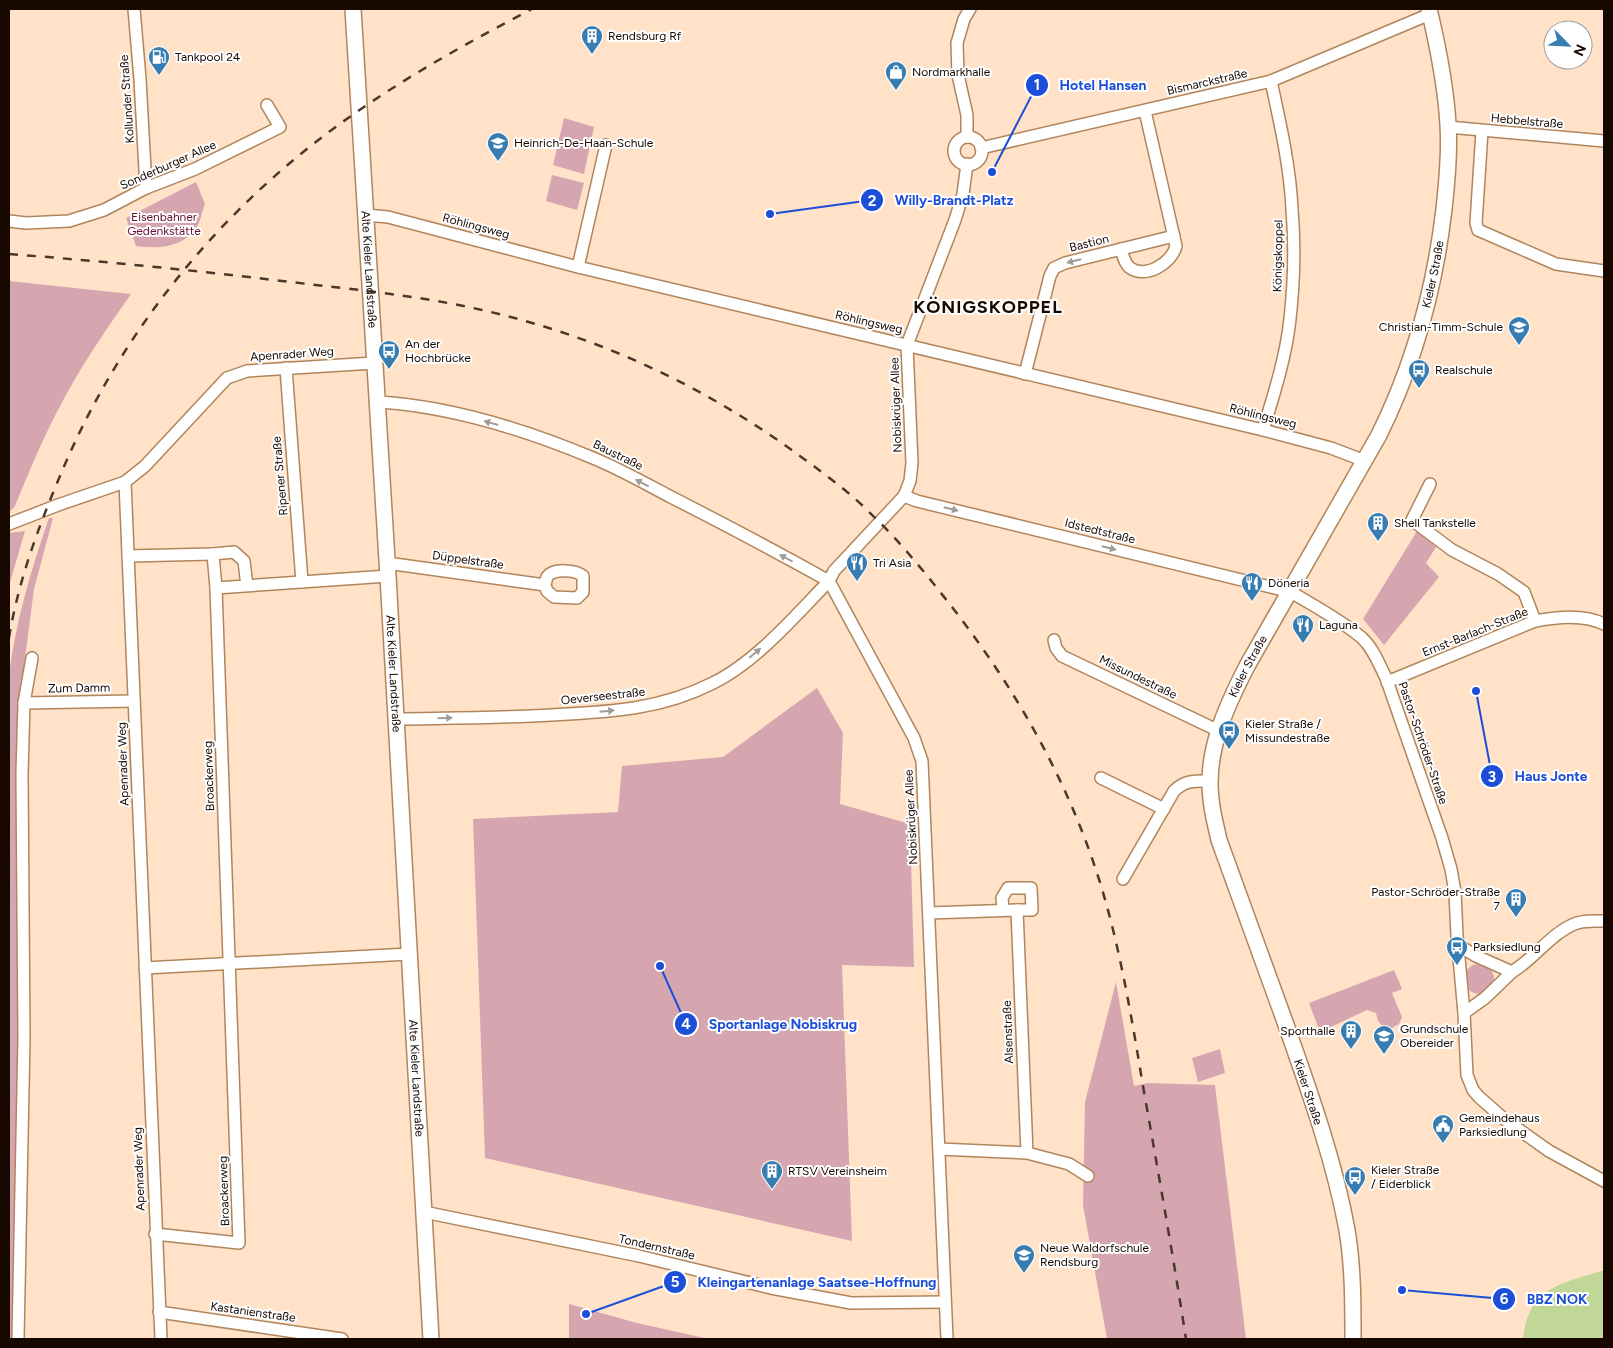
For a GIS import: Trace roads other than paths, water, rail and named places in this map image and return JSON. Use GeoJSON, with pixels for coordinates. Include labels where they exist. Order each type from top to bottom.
{"type":"FeatureCollection","features":[{"type":"Feature","properties":{"kind":"main road","name":"Alte Kieler Landstraße"},"geometry":{"type":"LineString","coordinates":[[353,9],[388,570],[431,1339]]}},
{"type":"Feature","properties":{"kind":"main road","name":"Kieler Straße"},"geometry":{"type":"LineString","coordinates":[[1353,1339],[1353,1291],[1350,1254],[1347,1230],[1336,1183],[1306,1082],[1219,840],[1211,799],[1210,782],[1212,756],[1228,703],[1247,666],[1365,461],[1393,406],[1410,361],[1429,298],[1441,234],[1447,180],[1448,127],[1444,78],[1430,11]]}},
{"type":"Feature","properties":{"kind":"street","name":"Kollunder Straße"},"geometry":{"type":"LineString","coordinates":[[134,9],[146,188]]}},
{"type":"Feature","properties":{"kind":"street"},"geometry":{"type":"LineString","coordinates":[[967,137],[967,114],[958,75],[957,43],[964,19],[970,9]]}},
{"type":"Feature","properties":{"kind":"street","name":"Bismarckstraße"},"geometry":{"type":"LineString","coordinates":[[981,148],[1271,81],[1430,11]]}},
{"type":"Feature","properties":{"kind":"street","name":"Königskoppel"},"geometry":{"type":"LineString","coordinates":[[1263,430],[1280,370],[1290,321],[1294,274],[1292,208],[1285,152],[1271,81]]}},
{"type":"Feature","properties":{"kind":"street","name":"Sonderburger Allee"},"geometry":{"type":"LineString","coordinates":[[9,222],[69,221],[104,210],[146,188],[195,169],[280,127],[267,105]]}},
{"type":"Feature","properties":{"kind":"street","name":"Bastion"},"geometry":{"type":"LineString","coordinates":[[1121,249],[1124,261],[1130,268],[1140,271],[1152,270],[1167,262],[1174,255],[1176,246],[1144,111]]}},
{"type":"Feature","properties":{"kind":"street","name":"Hebbelstraße"},"geometry":{"type":"LineString","coordinates":[[1448,127],[1604,141]]}},
{"type":"Feature","properties":{"kind":"street"},"geometry":{"type":"LineString","coordinates":[[1482,131],[1476,223],[1478,230],[1556,264],[1604,271]]}},
{"type":"Feature","properties":{"kind":"street"},"geometry":{"type":"LineString","coordinates":[[967,137],[978,141],[981,148],[980,157],[977,161],[966,164],[956,158],[954,150],[957,142],[967,137]]}},
{"type":"Feature","properties":{"kind":"street"},"geometry":{"type":"LineString","coordinates":[[578,267],[606,145]]}},
{"type":"Feature","properties":{"kind":"street"},"geometry":{"type":"LineString","coordinates":[[907,345],[955,220],[963,194],[966,164]]}},
{"type":"Feature","properties":{"kind":"street","name":"Röhlingsweg"},"geometry":{"type":"LineString","coordinates":[[365,215],[388,217],[578,267],[1263,430],[1331,448],[1365,461]]}},
{"type":"Feature","properties":{"kind":"street","name":"Bastion"},"geometry":{"type":"LineString","coordinates":[[1025,374],[1050,276],[1054,268],[1065,263],[1174,236]]}},
{"type":"Feature","properties":{"kind":"street","name":"Nobiskrüger Allee"},"geometry":{"type":"LineString","coordinates":[[907,345],[912,463],[910,481],[904,496],[834,571],[829,581],[914,738],[922,761],[947,1339]]}},
{"type":"Feature","properties":{"kind":"street","name":"Apenrader Weg"},"geometry":{"type":"LineString","coordinates":[[160,1339],[125,482],[145,466],[227,378],[247,370],[374,363]]}},
{"type":"Feature","properties":{"kind":"street","name":"Ripener Straße"},"geometry":{"type":"LineString","coordinates":[[286,368],[302,582]]}},
{"type":"Feature","properties":{"kind":"street","name":"Baustraße"},"geometry":{"type":"LineString","coordinates":[[377,402],[409,404],[485,421],[532,435],[595,458],[709,516],[829,581]]}},
{"type":"Feature","properties":{"kind":"street"},"geometry":{"type":"LineString","coordinates":[[9,524],[58,504],[125,482]]}},
{"type":"Feature","properties":{"kind":"street"},"geometry":{"type":"LineString","coordinates":[[1430,484],[1412,520],[1452,550],[1498,574],[1524,592],[1535,622]]}},
{"type":"Feature","properties":{"kind":"street","name":"Idstedtstraße"},"geometry":{"type":"LineString","coordinates":[[904,496],[1290,592]]}},
{"type":"Feature","properties":{"kind":"street"},"geometry":{"type":"LineString","coordinates":[[128,556],[234,552],[244,560],[247,586]]}},
{"type":"Feature","properties":{"kind":"street","name":"Broackerweg"},"geometry":{"type":"LineString","coordinates":[[156,1234],[239,1243],[216,588],[213,554]]}},
{"type":"Feature","properties":{"kind":"street"},"geometry":{"type":"LineString","coordinates":[[216,588],[302,582],[388,570]]}},
{"type":"Feature","properties":{"kind":"street","name":"Düppelstraße"},"geometry":{"type":"LineString","coordinates":[[388,570],[545,585]]}},
{"type":"Feature","properties":{"kind":"street","name":"Oeverseestraße"},"geometry":{"type":"LineString","coordinates":[[396,719],[508,717],[587,713],[639,708],[673,700],[714,682],[744,662],[773,638],[829,581]]}},
{"type":"Feature","properties":{"kind":"street","name":"Pastor-Schröder-Straße"},"geometry":{"type":"LineString","coordinates":[[1290,592],[1363,639],[1375,655],[1387,682],[1442,838],[1451,869],[1455,892],[1467,1075],[1474,1090],[1479,1097],[1504,1119],[1549,1152],[1604,1181]]}},
{"type":"Feature","properties":{"kind":"street","name":"Ernst-Barlach-Straße"},"geometry":{"type":"LineString","coordinates":[[1387,682],[1535,622],[1553,618],[1573,617],[1604,624]]}},
{"type":"Feature","properties":{"kind":"street","name":"Missundestraße"},"geometry":{"type":"LineString","coordinates":[[1054,640],[1056,648],[1062,656],[1218,731]]}},
{"type":"Feature","properties":{"kind":"street"},"geometry":{"type":"LineString","coordinates":[[18,1339],[24,1038],[22,774],[24,703],[32,658]]}},
{"type":"Feature","properties":{"kind":"street","name":"Zum Damm"},"geometry":{"type":"LineString","coordinates":[[24,703],[134,701]]}},
{"type":"Feature","properties":{"kind":"street"},"geometry":{"type":"LineString","coordinates":[[1101,778],[1164,809]]}},
{"type":"Feature","properties":{"kind":"street"},"geometry":{"type":"LineString","coordinates":[[1123,879],[1174,791],[1181,784],[1191,781],[1210,782]]}},
{"type":"Feature","properties":{"kind":"street"},"geometry":{"type":"LineString","coordinates":[[929,913],[1032,910],[1031,888],[1008,888],[1002,898],[1003,910]]}},
{"type":"Feature","properties":{"kind":"street","name":"Alsenstraße"},"geometry":{"type":"LineString","coordinates":[[1017,910],[1026,1153]]}},
{"type":"Feature","properties":{"kind":"street"},"geometry":{"type":"LineString","coordinates":[[1464,1013],[1485,998],[1512,972],[1565,930],[1578,923],[1604,921]]}},
{"type":"Feature","properties":{"kind":"street"},"geometry":{"type":"LineString","coordinates":[[1458,945],[1476,956],[1512,972]]}},
{"type":"Feature","properties":{"kind":"street"},"geometry":{"type":"LineString","coordinates":[[145,968],[410,954]]}},
{"type":"Feature","properties":{"kind":"street"},"geometry":{"type":"LineString","coordinates":[[938,1149],[1026,1153],[1069,1164],[1088,1176]]}},
{"type":"Feature","properties":{"kind":"street","name":"Tondernstraße"},"geometry":{"type":"LineString","coordinates":[[424,1212],[639,1256],[771,1288],[851,1303],[944,1302]]}},
{"type":"Feature","properties":{"kind":"street","name":"Kastanienstraße"},"geometry":{"type":"LineString","coordinates":[[159,1312],[342,1339]]}},
{"type":"Feature","properties":{"kind":"railway"},"geometry":{"type":"LineString","coordinates":[[9,638],[23,576],[37,535],[82,427],[108,379],[136,334],[168,290],[202,249],[239,209],[279,172],[321,138],[397,85],[477,38],[532,9]]}},
{"type":"Feature","properties":{"kind":"railway"},"geometry":{"type":"LineString","coordinates":[[9,254],[180,269],[382,293],[432,300],[523,320],[603,347],[680,382],[717,402],[789,448],[820,470],[859,502],[912,557],[952,607],[999,672],[1040,741],[1075,813],[1102,889],[1120,962],[1135,1036],[1186,1339]]}},
{"type":"Feature","properties":{"kind":"place","name":"Rendsburg Rf"},"geometry":{"type":"Point","coordinates":[592,55]}},
{"type":"Feature","properties":{"kind":"place","name":"Tankpool 24"},"geometry":{"type":"Point","coordinates":[159,76]}},
{"type":"Feature","properties":{"kind":"place","name":"Nordmarkhalle"},"geometry":{"type":"Point","coordinates":[896,91]}},
{"type":"Feature","properties":{"kind":"place","name":"Heinrich-De-Haan-Schule"},"geometry":{"type":"Point","coordinates":[498,162]}},
{"type":"Feature","properties":{"kind":"place","name":"Hotel Hansen"},"geometry":{"type":"Point","coordinates":[992,172]}},
{"type":"Feature","properties":{"kind":"place","name":"Willy-Brandt-Platz"},"geometry":{"type":"Point","coordinates":[770,214]}},
{"type":"Feature","properties":{"kind":"place","name":"Christian-Timm-Schule"},"geometry":{"type":"Point","coordinates":[1519,346]}},
{"type":"Feature","properties":{"kind":"place","name":"An der Hochbrücke"},"geometry":{"type":"Point","coordinates":[389,370]}},
{"type":"Feature","properties":{"kind":"place","name":"Realschule"},"geometry":{"type":"Point","coordinates":[1419,389]}},
{"type":"Feature","properties":{"kind":"place","name":"Shell Tankstelle"},"geometry":{"type":"Point","coordinates":[1378,542]}},
{"type":"Feature","properties":{"kind":"place","name":"Tri Asia"},"geometry":{"type":"Point","coordinates":[857,582]}},
{"type":"Feature","properties":{"kind":"place","name":"Döneria"},"geometry":{"type":"Point","coordinates":[1252,602]}},
{"type":"Feature","properties":{"kind":"place","name":"Laguna"},"geometry":{"type":"Point","coordinates":[1303,644]}},
{"type":"Feature","properties":{"kind":"place","name":"Haus Jonte"},"geometry":{"type":"Point","coordinates":[1476,691]}},
{"type":"Feature","properties":{"kind":"place","name":"Kieler Straße / Missundestraße"},"geometry":{"type":"Point","coordinates":[1229,750]}},
{"type":"Feature","properties":{"kind":"place","name":"Pastor-Schröder-Straße 7"},"geometry":{"type":"Point","coordinates":[1516,918]}},
{"type":"Feature","properties":{"kind":"place","name":"Sportanlage Nobiskrug"},"geometry":{"type":"Point","coordinates":[660,966]}},
{"type":"Feature","properties":{"kind":"place","name":"Parksiedlung"},"geometry":{"type":"Point","coordinates":[1457,966]}},
{"type":"Feature","properties":{"kind":"place","name":"Sporthalle"},"geometry":{"type":"Point","coordinates":[1351,1050]}},
{"type":"Feature","properties":{"kind":"place","name":"Grundschule Obereider"},"geometry":{"type":"Point","coordinates":[1384,1055]}},
{"type":"Feature","properties":{"kind":"place","name":"Gemeindehaus Parksiedlung"},"geometry":{"type":"Point","coordinates":[1443,1144]}},
{"type":"Feature","properties":{"kind":"place","name":"RTSV Vereinsheim"},"geometry":{"type":"Point","coordinates":[772,1190]}},
{"type":"Feature","properties":{"kind":"place","name":"Kieler Straße / Eiderblick"},"geometry":{"type":"Point","coordinates":[1355,1196]}},
{"type":"Feature","properties":{"kind":"place","name":"Neue Waldorfschule Rendsburg"},"geometry":{"type":"Point","coordinates":[1024,1274]}},
{"type":"Feature","properties":{"kind":"place","name":"BBZ NOK"},"geometry":{"type":"Point","coordinates":[1402,1290]}},
{"type":"Feature","properties":{"kind":"place","name":"Kleingartenanlage Saatsee-Hoffnung"},"geometry":{"type":"Point","coordinates":[586,1314]}},
{"type":"Feature","properties":{"kind":"district","name":"KÖNIGSKOPPEL"},"geometry":{"type":"Point","coordinates":[988,307]}},
{"type":"Feature","properties":{"kind":"park label","name":"Eisenbahner Gedenkstätte"},"geometry":{"type":"Point","coordinates":[164,224]}}]}
